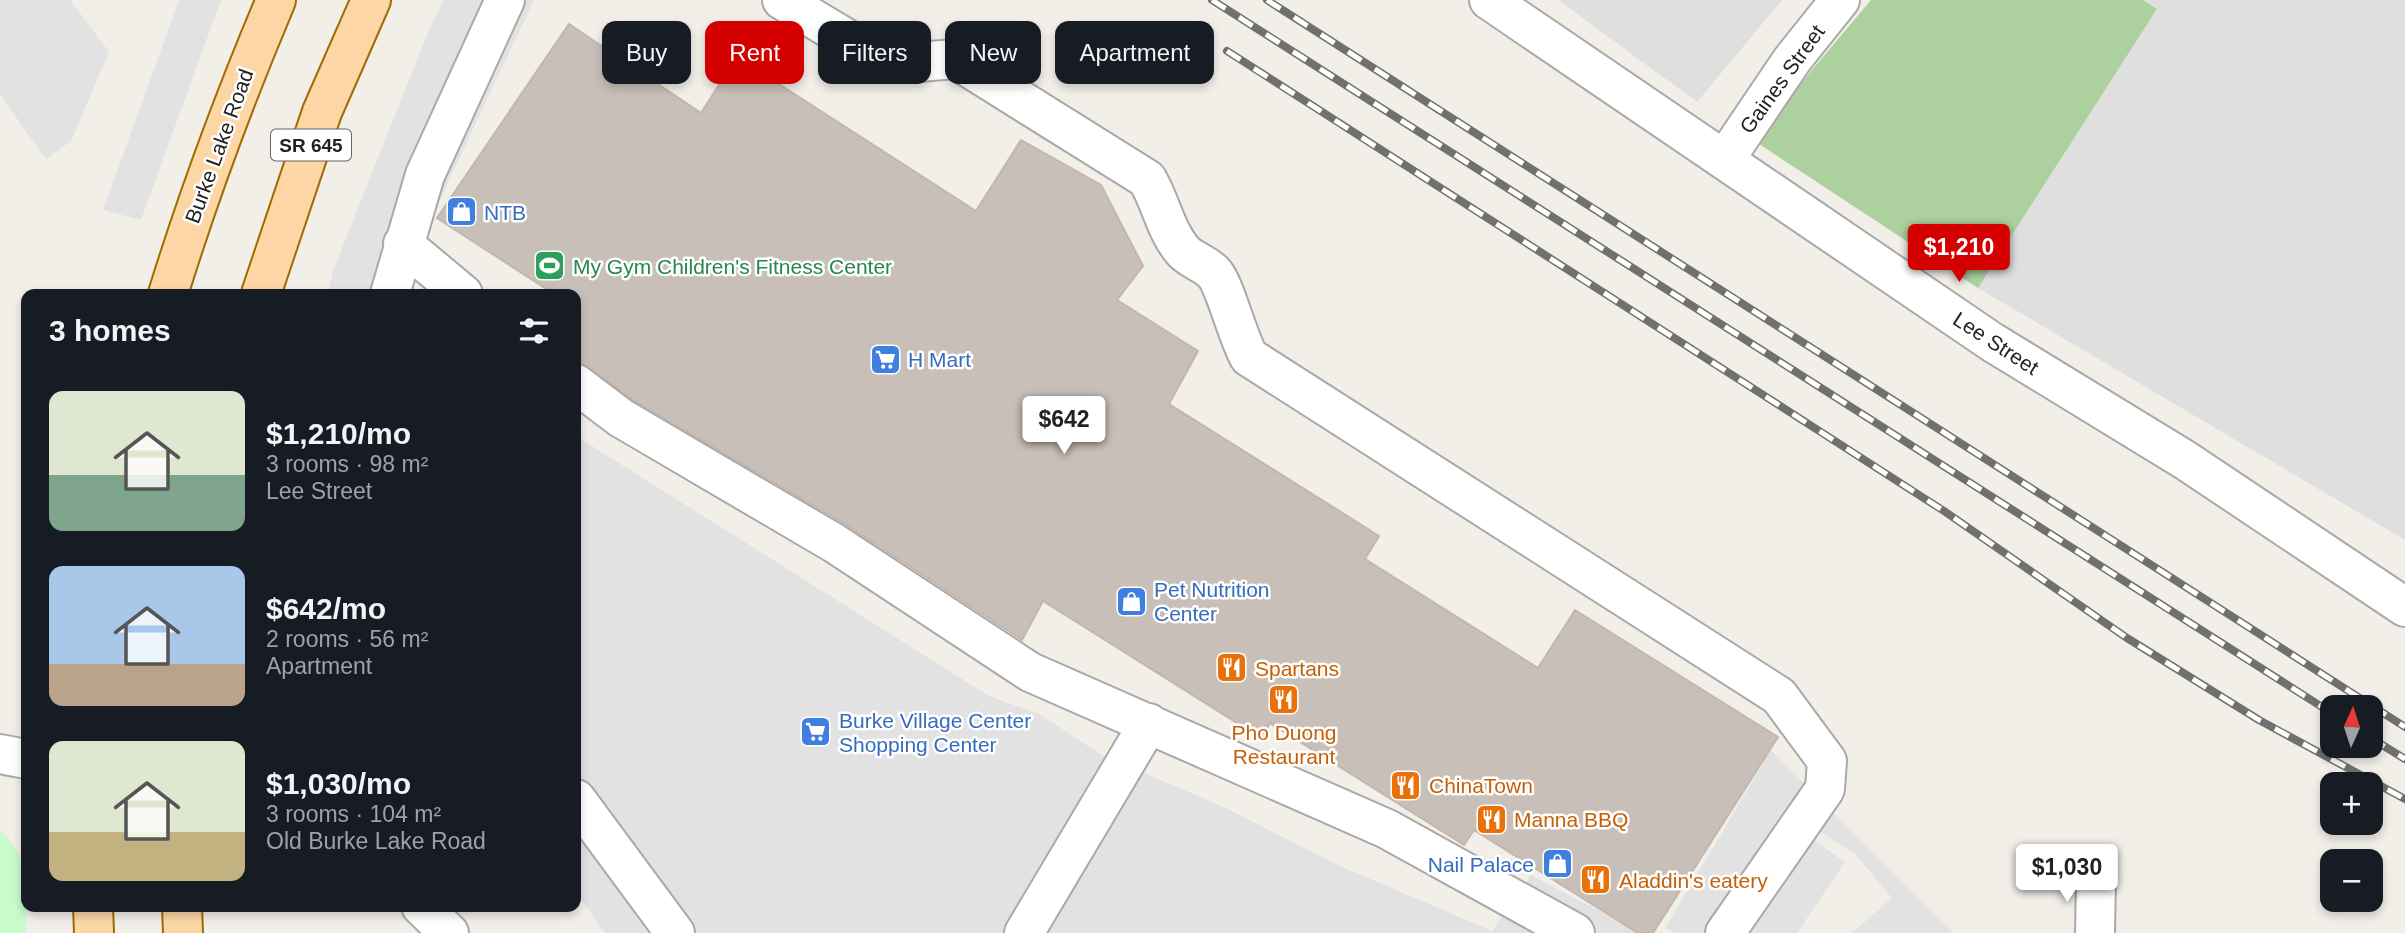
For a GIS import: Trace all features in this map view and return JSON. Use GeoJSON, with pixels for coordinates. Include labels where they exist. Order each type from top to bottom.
{"type":"FeatureCollection","features":[{"type":"Feature","properties":{"kind":"main road","name":"Burke Lake Road"},"geometry":{"type":"LineString","coordinates":[[170,289],[195,207],[236,93],[276,0]]}},
{"type":"Feature","properties":{"kind":"main road","name":"SR 645"},"geometry":{"type":"LineString","coordinates":[[263,289],[322,113],[371,0]]}},
{"type":"Feature","properties":{"kind":"main road"},"geometry":{"type":"LineString","coordinates":[[93,912],[94,933]]}},
{"type":"Feature","properties":{"kind":"main road"},"geometry":{"type":"LineString","coordinates":[[182,912],[183,933]]}},
{"type":"Feature","properties":{"kind":"street"},"geometry":{"type":"LineString","coordinates":[[391,289],[425,175],[505,0]]}},
{"type":"Feature","properties":{"kind":"street"},"geometry":{"type":"LineString","coordinates":[[782,0],[884,61],[907,63],[955,59],[1147,179],[1157,196],[1167,227],[1184,253],[1214,273],[1237,337],[1249,357],[1779,696],[1827,761],[1825,789],[1726,933]]}},
{"type":"Feature","properties":{"kind":"street","name":"Lee Street"},"geometry":{"type":"LineString","coordinates":[[1489,0],[1992,342],[2185,460],[2405,607]]}},
{"type":"Feature","properties":{"kind":"street","name":"Gaines Street"},"geometry":{"type":"LineString","coordinates":[[1725,159],[1792,60],[1840,0]]}},
{"type":"Feature","properties":{"kind":"street"},"geometry":{"type":"LineString","coordinates":[[403,244],[457,289]]}},
{"type":"Feature","properties":{"kind":"street"},"geometry":{"type":"LineString","coordinates":[[581,388],[621,418],[928,602],[1030,672],[1387,829],[1575,933]]}},
{"type":"Feature","properties":{"kind":"street"},"geometry":{"type":"LineString","coordinates":[[1024,933],[1149,723]]}},
{"type":"Feature","properties":{"kind":"street"},"geometry":{"type":"LineString","coordinates":[[0,754],[21,759]]}},
{"type":"Feature","properties":{"kind":"street"},"geometry":{"type":"LineString","coordinates":[[581,806],[675,933]]}},
{"type":"Feature","properties":{"kind":"street"},"geometry":{"type":"LineString","coordinates":[[2095,933],[2096,880]]}},
{"type":"Feature","properties":{"kind":"street"},"geometry":{"type":"LineString","coordinates":[[427,912],[449,933]]}},
{"type":"Feature","properties":{"kind":"shaded area"},"geometry":{"type":"Polygon","coordinates":[[[0,0],[70,0],[109,52],[71,141],[46,159],[0,95],[0,0]]]}},
{"type":"Feature","properties":{"kind":"shaded area"},"geometry":{"type":"Polygon","coordinates":[[[179,0],[221,0],[141,220],[103,210],[179,0]]]}},
{"type":"Feature","properties":{"kind":"shaded area"},"geometry":{"type":"Polygon","coordinates":[[[444,0],[534,0],[408,267],[414,289],[329,289],[333,271],[430,27],[444,0]]]}},
{"type":"Feature","properties":{"kind":"shaded area"},"geometry":{"type":"Polygon","coordinates":[[[1558,0],[1782,0],[1697,102],[1558,0]]]}},
{"type":"Feature","properties":{"kind":"shaded area"},"geometry":{"type":"Polygon","coordinates":[[[2143,0],[2405,0],[2405,540],[1978,288],[2157,9],[2143,0]]]}},
{"type":"Feature","properties":{"kind":"shaded area"},"geometry":{"type":"Polygon","coordinates":[[[581,439],[989,696],[1039,714],[1102,755],[1226,808],[1340,866],[1492,931],[1531,875],[1642,933],[605,933],[581,899],[581,439]]]}},
{"type":"Feature","properties":{"kind":"shaded area"},"geometry":{"type":"Polygon","coordinates":[[[1771,750],[1954,933],[1852,933],[1892,898],[1855,854],[1819,831],[1815,841],[1845,862],[1797,933],[1675,933],[1665,928],[1771,750]]]}},
{"type":"Feature","properties":{"kind":"green space"},"geometry":{"type":"Polygon","coordinates":[[[1871,0],[2143,0],[2157,9],[1978,288],[1753,140],[1871,0]]]}},
{"type":"Feature","properties":{"kind":"green space"},"geometry":{"type":"Polygon","coordinates":[[[0,831],[10,841],[21,863],[21,912],[26,912],[26,933],[0,933],[0,831]]]}},
{"type":"Feature","properties":{"kind":"building"},"geometry":{"type":"Polygon","coordinates":[[[569,24],[602,46],[602,84],[658,84],[701,113],[720,84],[779,84],[976,211],[1021,140],[1101,185],[1143,266],[1117,300],[1198,351],[1169,404],[1379,536],[1365,559],[1538,668],[1575,610],[1778,737],[1653,933],[1638,933],[1474,830],[1464,845],[1270,723],[1261,738],[1043,601],[1022,640],[845,524],[633,400],[589,367],[581,365],[581,289],[546,289],[437,218],[569,24]]]}},
{"type":"Feature","properties":{"kind":"railway"},"geometry":{"type":"LineString","coordinates":[[1212,0],[2320,706]]}},
{"type":"Feature","properties":{"kind":"railway"},"geometry":{"type":"LineString","coordinates":[[1267,0],[2405,727]]}},
{"type":"Feature","properties":{"kind":"railway"},"geometry":{"type":"LineString","coordinates":[[1227,51],[1944,511],[2127,638],[2259,720],[2405,799]]}},
{"type":"Feature","properties":{"kind":"railway"},"geometry":{"type":"LineString","coordinates":[[2384,746],[2405,759]]}},
{"type":"Feature","properties":{"kind":"place","name":"NTB"},"geometry":{"type":"Point","coordinates":[461,212]}},
{"type":"Feature","properties":{"kind":"place","name":"My Gym Children's Fitness Center"},"geometry":{"type":"Point","coordinates":[550,266]}},
{"type":"Feature","properties":{"kind":"place","name":"H Mart"},"geometry":{"type":"Point","coordinates":[885,359]}},
{"type":"Feature","properties":{"kind":"place","name":"Pet Nutrition Center"},"geometry":{"type":"Point","coordinates":[1131,601]}},
{"type":"Feature","properties":{"kind":"place","name":"Spartans"},"geometry":{"type":"Point","coordinates":[1232,668]}},
{"type":"Feature","properties":{"kind":"place","name":"Pho Duong Restaurant"},"geometry":{"type":"Point","coordinates":[1284,700]}},
{"type":"Feature","properties":{"kind":"place","name":"Burke Village Center Shopping Center"},"geometry":{"type":"Point","coordinates":[816,732]}},
{"type":"Feature","properties":{"kind":"place","name":"ChinaTown"},"geometry":{"type":"Point","coordinates":[1406,785]}},
{"type":"Feature","properties":{"kind":"place","name":"Manna BBQ"},"geometry":{"type":"Point","coordinates":[1491,819]}},
{"type":"Feature","properties":{"kind":"place","name":"Nail Palace"},"geometry":{"type":"Point","coordinates":[1557,864]}},
{"type":"Feature","properties":{"kind":"place","name":"Aladdin's eatery"},"geometry":{"type":"Point","coordinates":[1596,880]}}]}
